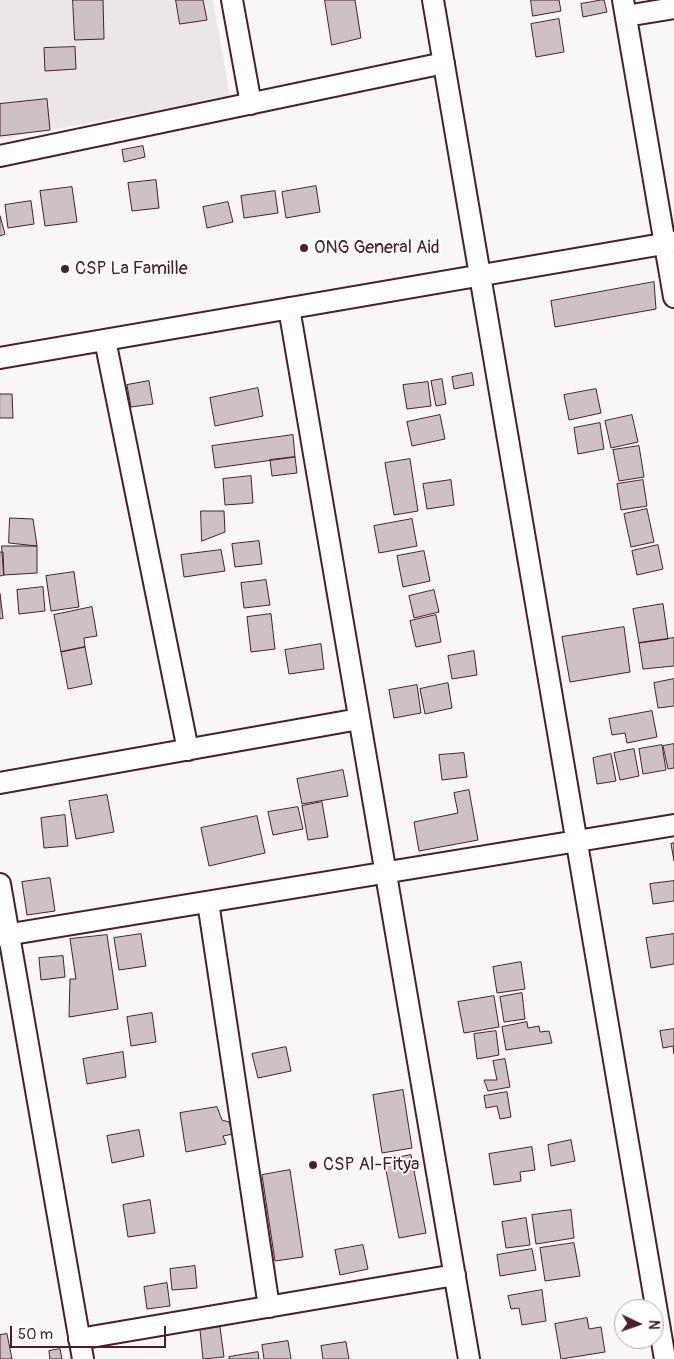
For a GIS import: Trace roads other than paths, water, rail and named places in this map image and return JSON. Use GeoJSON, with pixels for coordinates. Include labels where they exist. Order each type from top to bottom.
{"type":"FeatureCollection","features":[{"type":"Feature","properties":{"kind":"street"},"geometry":{"type":"LineString","coordinates":[[232,0],[252,104]]}},
{"type":"Feature","properties":{"kind":"street"},"geometry":{"type":"LineString","coordinates":[[433,0],[665,1359]]}},
{"type":"Feature","properties":{"kind":"street"},"geometry":{"type":"LineString","coordinates":[[674,8],[624,8],[669,243],[674,297]]}},
{"type":"Feature","properties":{"kind":"street"},"geometry":{"type":"LineString","coordinates":[[0,156],[444,63]]}},
{"type":"Feature","properties":{"kind":"street"},"geometry":{"type":"LineString","coordinates":[[0,358],[669,243]]}},
{"type":"Feature","properties":{"kind":"street"},"geometry":{"type":"LineString","coordinates":[[289,308],[470,1359]]}},
{"type":"Feature","properties":{"kind":"street"},"geometry":{"type":"LineString","coordinates":[[105,340],[188,750]]}},
{"type":"Feature","properties":{"kind":"street"},"geometry":{"type":"LineString","coordinates":[[0,783],[360,720]]}},
{"type":"Feature","properties":{"kind":"street"},"geometry":{"type":"LineString","coordinates":[[4,936],[674,825]]}},
{"type":"Feature","properties":{"kind":"street"},"geometry":{"type":"LineString","coordinates":[[0,884],[4,936],[83,1359]]}},
{"type":"Feature","properties":{"kind":"street"},"geometry":{"type":"LineString","coordinates":[[208,902],[269,1307]]}},
{"type":"Feature","properties":{"kind":"street"},"geometry":{"type":"LineString","coordinates":[[79,1339],[455,1275]]}},
{"type":"Feature","properties":{"kind":"place","name":"ONG General Aid"},"geometry":{"type":"Point","coordinates":[304,248]}},
{"type":"Feature","properties":{"kind":"place","name":"CSP La Famille"},"geometry":{"type":"Point","coordinates":[65,269]}},
{"type":"Feature","properties":{"kind":"place","name":"CSP Al-Fitya"},"geometry":{"type":"Point","coordinates":[313,1165]}}]}
